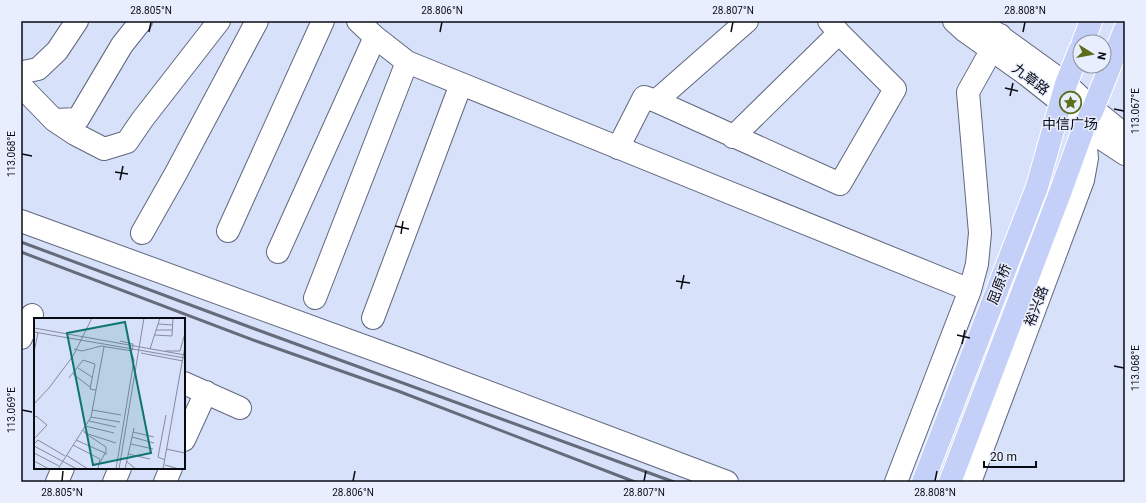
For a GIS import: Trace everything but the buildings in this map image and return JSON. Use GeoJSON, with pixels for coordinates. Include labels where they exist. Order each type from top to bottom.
{"type":"FeatureCollection","features":[{"type":"Feature","properties":{"kind":"main road"},"geometry":{"type":"LineString","coordinates":[[1086,34],[1091,21]]}},
{"type":"Feature","properties":{"kind":"main road","name":"屈原桥"},"geometry":{"type":"LineString","coordinates":[[950,482],[1060,193],[1125,29]]}},
{"type":"Feature","properties":{"kind":"main road","name":"屈原桥"},"geometry":{"type":"LineString","coordinates":[[923,482],[1037,187],[1064,93],[1072,71]]}},
{"type":"Feature","properties":{"kind":"street"},"geometry":{"type":"LineString","coordinates":[[21,72],[38,69],[58,51],[77,21]]}},
{"type":"Feature","properties":{"kind":"street"},"geometry":{"type":"LineString","coordinates":[[54,120],[78,119],[122,45],[141,21]]}},
{"type":"Feature","properties":{"kind":"street"},"geometry":{"type":"LineString","coordinates":[[21,86],[54,120],[75,134],[104,149],[127,142],[142,120],[219,21]]}},
{"type":"Feature","properties":{"kind":"street"},"geometry":{"type":"LineString","coordinates":[[142,233],[176,173],[257,21]]}},
{"type":"Feature","properties":{"kind":"street"},"geometry":{"type":"LineString","coordinates":[[228,231],[323,21]]}},
{"type":"Feature","properties":{"kind":"street"},"geometry":{"type":"LineString","coordinates":[[358,21],[374,37],[407,62],[970,290]]}},
{"type":"Feature","properties":{"kind":"street"},"geometry":{"type":"LineString","coordinates":[[656,101],[747,21]]}},
{"type":"Feature","properties":{"kind":"street"},"geometry":{"type":"LineString","coordinates":[[954,21],[996,43]]}},
{"type":"Feature","properties":{"kind":"street"},"geometry":{"type":"LineString","coordinates":[[979,21],[996,43]]}},
{"type":"Feature","properties":{"kind":"street"},"geometry":{"type":"LineString","coordinates":[[618,148],[644,97],[656,101],[733,137],[840,184],[895,89],[834,27],[733,137]]}},
{"type":"Feature","properties":{"kind":"street"},"geometry":{"type":"LineString","coordinates":[[278,252],[374,37]]}},
{"type":"Feature","properties":{"kind":"street"},"geometry":{"type":"LineString","coordinates":[[896,482],[970,290],[977,264],[980,233],[968,92],[996,43]]}},
{"type":"Feature","properties":{"kind":"street","name":"九章路"},"geometry":{"type":"LineString","coordinates":[[996,43],[1064,93],[1125,154]]}},
{"type":"Feature","properties":{"kind":"street"},"geometry":{"type":"LineString","coordinates":[[315,298],[407,62]]}},
{"type":"Feature","properties":{"kind":"street"},"geometry":{"type":"LineString","coordinates":[[373,318],[461,84]]}},
{"type":"Feature","properties":{"kind":"street","name":"九章路"},"geometry":{"type":"LineString","coordinates":[[1089,118],[1125,135]]}},
{"type":"Feature","properties":{"kind":"street","name":"裕兴路"},"geometry":{"type":"LineString","coordinates":[[970,482],[1083,180],[1087,158],[1089,118]]}},
{"type":"Feature","properties":{"kind":"street"},"geometry":{"type":"LineString","coordinates":[[21,221],[424,368],[727,482]]}},
{"type":"Feature","properties":{"kind":"street"},"geometry":{"type":"LineString","coordinates":[[21,338],[32,314]]}},
{"type":"Feature","properties":{"kind":"street"},"geometry":{"type":"LineString","coordinates":[[185,383],[240,408]]}},
{"type":"Feature","properties":{"kind":"street"},"geometry":{"type":"LineString","coordinates":[[185,438],[206,392]]}},
{"type":"Feature","properties":{"kind":"street"},"geometry":{"type":"LineString","coordinates":[[57,482],[63,469]]}},
{"type":"Feature","properties":{"kind":"street"},"geometry":{"type":"LineString","coordinates":[[114,482],[120,469]]}},
{"type":"Feature","properties":{"kind":"street"},"geometry":{"type":"LineString","coordinates":[[165,482],[171,469]]}},
{"type":"Feature","properties":{"kind":"railway"},"geometry":{"type":"LineString","coordinates":[[21,242],[674,482]]}},
{"type":"Feature","properties":{"kind":"railway"},"geometry":{"type":"LineString","coordinates":[[21,252],[256,341],[398,391],[635,482]]}},
{"type":"Feature","properties":{"kind":"place","name":"中信广场"},"geometry":{"type":"Point","coordinates":[1070,102]}}]}
